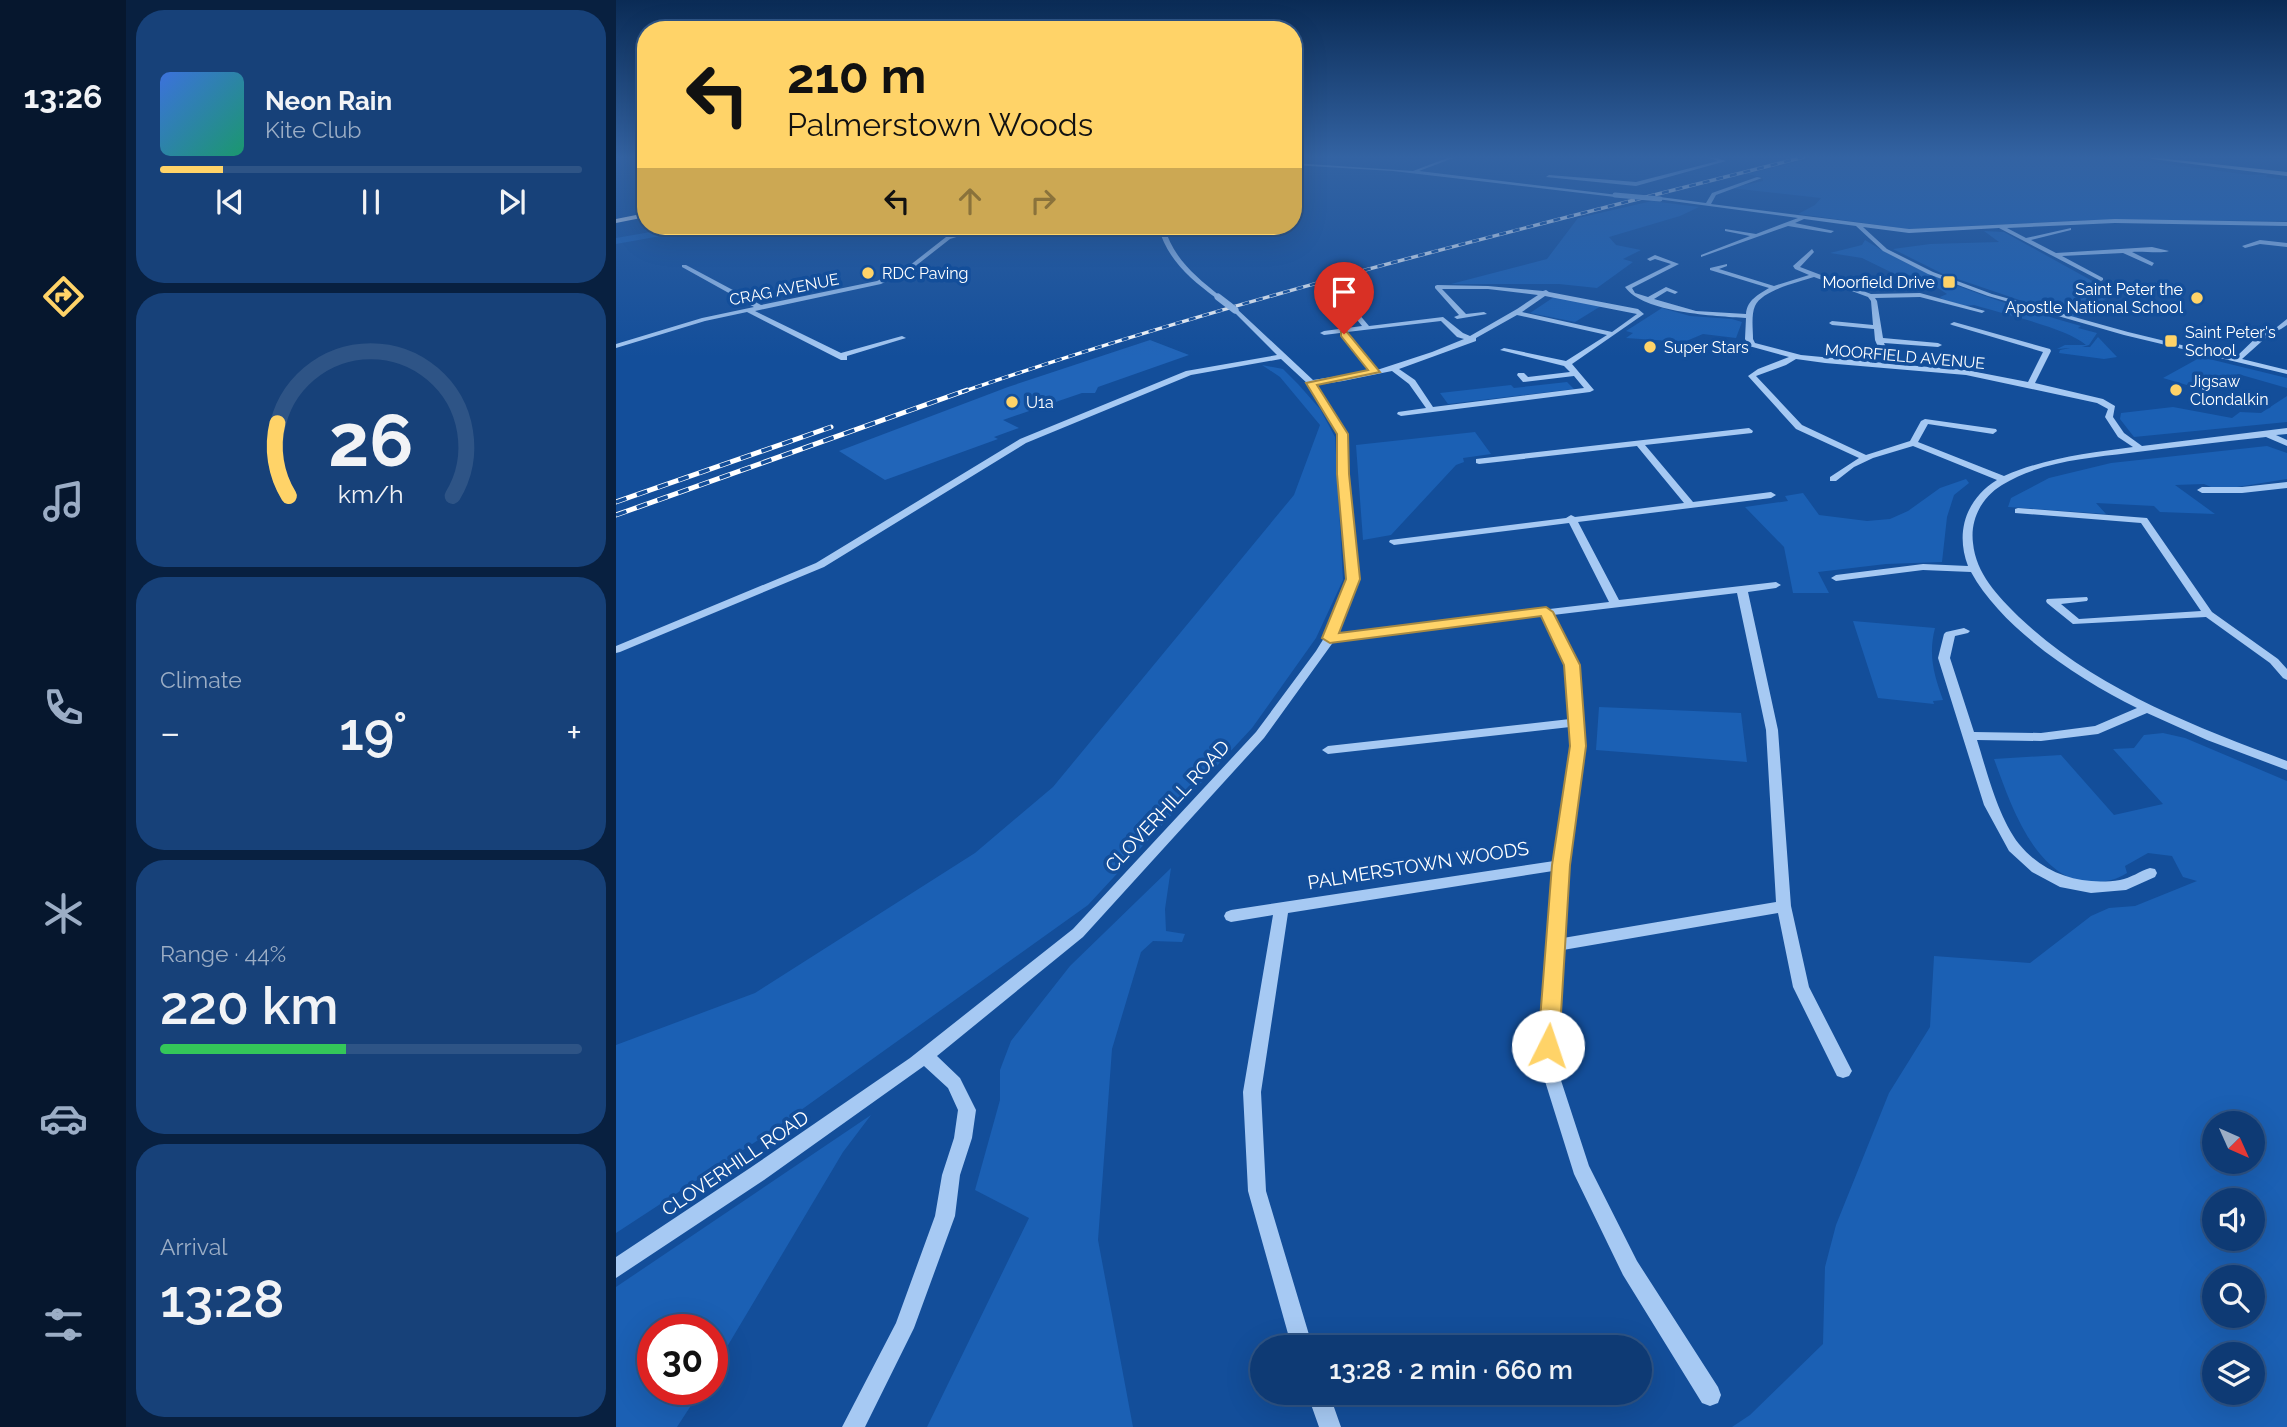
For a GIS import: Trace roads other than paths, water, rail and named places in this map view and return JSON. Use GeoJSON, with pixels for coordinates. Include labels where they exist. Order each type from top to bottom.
{"type":"FeatureCollection","features":[{"type":"Feature","properties":{"kind":"street"},"geometry":{"type":"LineString","coordinates":[[1703,256],[1788,224]]}},
{"type":"Feature","properties":{"kind":"street"},"geometry":{"type":"LineString","coordinates":[[1793,224],[1831,231]]}},
{"type":"Feature","properties":{"kind":"street"},"geometry":{"type":"LineString","coordinates":[[1843,224],[1916,231],[2066,224]]}},
{"type":"Feature","properties":{"kind":"street"},"geometry":{"type":"LineString","coordinates":[[2264,224],[2287,224]]}},
{"type":"Feature","properties":{"kind":"street"},"geometry":{"type":"LineString","coordinates":[[1859,226],[1870,239],[1903,259],[2011,302],[2088,325],[2287,372]]}},
{"type":"Feature","properties":{"kind":"street"},"geometry":{"type":"LineString","coordinates":[[2001,227],[2101,279]]}},
{"type":"Feature","properties":{"kind":"street"},"geometry":{"type":"LineString","coordinates":[[2025,240],[2067,229],[2194,228]]}},
{"type":"Feature","properties":{"kind":"street"},"geometry":{"type":"LineString","coordinates":[[1727,230],[1756,236]]}},
{"type":"Feature","properties":{"kind":"street","name":"CRAG AVENUE"},"geometry":{"type":"LineString","coordinates":[[616,346],[688,323],[878,283],[911,267],[944,240],[960,235]]}},
{"type":"Feature","properties":{"kind":"street","name":"CLOVERHILL ROAD"},"geometry":{"type":"LineString","coordinates":[[616,1268],[757,1174],[925,1056],[1078,933],[1260,736],[1330,638],[1353,579],[1343,474],[1343,434],[1311,383],[1235,310],[1178,263],[1163,235]]}},
{"type":"Feature","properties":{"kind":"street"},"geometry":{"type":"LineString","coordinates":[[2245,246],[2260,242],[2287,245]]}},
{"type":"Feature","properties":{"kind":"street"},"geometry":{"type":"LineString","coordinates":[[2055,255],[2125,250],[2166,251]]}},
{"type":"Feature","properties":{"kind":"street"},"geometry":{"type":"LineString","coordinates":[[2125,250],[2152,264]]}},
{"type":"Feature","properties":{"kind":"street"},"geometry":{"type":"LineString","coordinates":[[1812,251],[1796,266],[1870,296],[1920,295],[1982,311]]}},
{"type":"Feature","properties":{"kind":"street"},"geometry":{"type":"LineString","coordinates":[[1650,259],[1655,257],[1676,264],[1628,287],[1633,294],[1696,313],[1751,316],[1750,308],[1755,300],[1774,288],[1815,275]]}},
{"type":"Feature","properties":{"kind":"street"},"geometry":{"type":"LineString","coordinates":[[1725,265],[1713,269],[1774,288]]}},
{"type":"Feature","properties":{"kind":"street"},"geometry":{"type":"LineString","coordinates":[[684,266],[761,308]]}},
{"type":"Feature","properties":{"kind":"street"},"geometry":{"type":"LineString","coordinates":[[1464,316],[1437,288],[1474,285],[1546,292],[1641,312],[1567,365]]}},
{"type":"Feature","properties":{"kind":"street"},"geometry":{"type":"LineString","coordinates":[[1311,383],[1393,368],[1473,339],[1517,313],[1554,285]]}},
{"type":"Feature","properties":{"kind":"street"},"geometry":{"type":"LineString","coordinates":[[1648,300],[1666,289],[1675,292]]}},
{"type":"Feature","properties":{"kind":"street"},"geometry":{"type":"LineString","coordinates":[[1340,295],[1367,328]]}},
{"type":"Feature","properties":{"kind":"street"},"geometry":{"type":"LineString","coordinates":[[1870,296],[1874,301],[1875,327],[1891,367]]}},
{"type":"Feature","properties":{"kind":"street"},"geometry":{"type":"LineString","coordinates":[[748,310],[842,357],[902,338]]}},
{"type":"Feature","properties":{"kind":"street"},"geometry":{"type":"LineString","coordinates":[[1517,313],[1613,334]]}},
{"type":"Feature","properties":{"kind":"street"},"geometry":{"type":"LineString","coordinates":[[1324,333],[1485,314]]}},
{"type":"Feature","properties":{"kind":"street","name":"MOORFIELD AVENUE"},"geometry":{"type":"LineString","coordinates":[[1751,316],[1749,339],[1752,344],[1793,358],[1855,366],[1948,370],[2106,404],[2112,408],[2109,417],[2121,435],[2141,449]]}},
{"type":"Feature","properties":{"kind":"street"},"geometry":{"type":"LineString","coordinates":[[1443,319],[1460,335],[1473,339]]}},
{"type":"Feature","properties":{"kind":"street"},"geometry":{"type":"LineString","coordinates":[[2237,360],[2267,332],[2279,328],[2287,321]]}},
{"type":"Feature","properties":{"kind":"street"},"geometry":{"type":"LineString","coordinates":[[1832,323],[1875,327]]}},
{"type":"Feature","properties":{"kind":"street"},"geometry":{"type":"LineString","coordinates":[[1954,324],[2047,351],[2030,386]]}},
{"type":"Feature","properties":{"kind":"street"},"geometry":{"type":"LineString","coordinates":[[1342,331],[1375,372]]}},
{"type":"Feature","properties":{"kind":"street"},"geometry":{"type":"LineString","coordinates":[[1879,340],[1938,345]]}},
{"type":"Feature","properties":{"kind":"street"},"geometry":{"type":"LineString","coordinates":[[1401,414],[1590,390],[1567,365],[1504,350]]}},
{"type":"Feature","properties":{"kind":"street"},"geometry":{"type":"LineString","coordinates":[[616,650],[820,565],[1023,441],[1189,373],[1283,356]]}},
{"type":"Feature","properties":{"kind":"street"},"geometry":{"type":"LineString","coordinates":[[1793,358],[1784,365],[1762,370],[1752,376],[1799,427],[1864,457]]}},
{"type":"Feature","properties":{"kind":"street"},"geometry":{"type":"LineString","coordinates":[[1393,368],[1412,382],[1431,410]]}},
{"type":"Feature","properties":{"kind":"street"},"geometry":{"type":"LineString","coordinates":[[1521,375],[1526,380],[1575,374]]}},
{"type":"Feature","properties":{"kind":"street"},"geometry":{"type":"LineString","coordinates":[[1913,443],[1925,421],[1993,429]]}},
{"type":"Feature","properties":{"kind":"street"},"geometry":{"type":"LineString","coordinates":[[1479,461],[1749,431]]}},
{"type":"Feature","properties":{"kind":"street"},"geometry":{"type":"LineString","coordinates":[[2287,431],[2141,449],[2031,468],[2003,480],[1982,495],[1967,527],[1968,555],[1973,569],[1989,593],[2014,620],[2056,656],[2101,685],[2147,708],[2287,766]]}},
{"type":"Feature","properties":{"kind":"street"},"geometry":{"type":"LineString","coordinates":[[2266,434],[2287,443]]}},
{"type":"Feature","properties":{"kind":"street"},"geometry":{"type":"LineString","coordinates":[[1639,443],[1690,504]]}},
{"type":"Feature","properties":{"kind":"street"},"geometry":{"type":"LineString","coordinates":[[1833,479],[1846,467],[1864,457],[1913,443],[2003,480]]}},
{"type":"Feature","properties":{"kind":"street"},"geometry":{"type":"LineString","coordinates":[[2202,490],[2242,490],[2287,485]]}},
{"type":"Feature","properties":{"kind":"street"},"geometry":{"type":"LineString","coordinates":[[1394,542],[1771,495]]}},
{"type":"Feature","properties":{"kind":"street"},"geometry":{"type":"LineString","coordinates":[[2018,511],[2144,520],[2208,614],[2274,661],[2287,676]]}},
{"type":"Feature","properties":{"kind":"street"},"geometry":{"type":"LineString","coordinates":[[1572,518],[1615,603]]}},
{"type":"Feature","properties":{"kind":"street"},"geometry":{"type":"LineString","coordinates":[[1836,578],[1923,567],[1973,569]]}},
{"type":"Feature","properties":{"kind":"street"},"geometry":{"type":"LineString","coordinates":[[1330,638],[1776,585]]}},
{"type":"Feature","properties":{"kind":"street"},"geometry":{"type":"LineString","coordinates":[[1742,590],[1772,730],[1784,906],[1801,986],[1843,1071]]}},
{"type":"Feature","properties":{"kind":"street"},"geometry":{"type":"LineString","coordinates":[[2083,599],[2052,601],[2077,622],[2208,614]]}},
{"type":"Feature","properties":{"kind":"street"},"geometry":{"type":"LineString","coordinates":[[1546,612],[1572,665],[1578,722],[1578,746],[1561,865],[1547,1062],[1580,1168],[1630,1268],[1710,1395]]}},
{"type":"Feature","properties":{"kind":"street"},"geometry":{"type":"LineString","coordinates":[[1964,631],[1950,634],[1944,658],[1991,805],[2014,847],[2037,868],[2065,883],[2091,888],[2126,885],[2150,873]]}},
{"type":"Feature","properties":{"kind":"street"},"geometry":{"type":"LineString","coordinates":[[2274,661],[2287,661]]}},
{"type":"Feature","properties":{"kind":"street"},"geometry":{"type":"LineString","coordinates":[[1969,736],[2041,737],[2098,730],[2147,708]]}},
{"type":"Feature","properties":{"kind":"street"},"geometry":{"type":"LineString","coordinates":[[1328,750],[1578,722]]}},
{"type":"Feature","properties":{"kind":"street","name":"PALMERSTOWN WOODS"},"geometry":{"type":"LineString","coordinates":[[1231,916],[1561,865]]}},
{"type":"Feature","properties":{"kind":"street"},"geometry":{"type":"LineString","coordinates":[[1556,945],[1784,906]]}},
{"type":"Feature","properties":{"kind":"street"},"geometry":{"type":"LineString","coordinates":[[1281,909],[1252,1092],[1256,1191],[1299,1335]]}},
{"type":"Feature","properties":{"kind":"street"},"geometry":{"type":"LineString","coordinates":[[853,1427],[904,1328],[945,1216],[951,1175],[963,1138],[967,1110],[954,1083],[925,1056]]}},
{"type":"Feature","properties":{"kind":"street"},"geometry":{"type":"LineString","coordinates":[[1322,1405],[1330,1427]]}},
{"type":"Feature","properties":{"kind":"railway"},"geometry":{"type":"LineString","coordinates":[[962,392],[1170,325],[1543,224]]}},
{"type":"Feature","properties":{"kind":"railway"},"geometry":{"type":"LineString","coordinates":[[616,515],[967,390]]}},
{"type":"Feature","properties":{"kind":"railway"},"geometry":{"type":"LineString","coordinates":[[616,502],[831,427]]}},
{"type":"Feature","properties":{"kind":"place","name":"RDC Paving"},"geometry":{"type":"Point","coordinates":[868,273]}},
{"type":"Feature","properties":{"kind":"place","name":"Moorfield Drive"},"geometry":{"type":"Point","coordinates":[1949,282]}},
{"type":"Feature","properties":{"kind":"place","name":"Saint Peter the Apostle National School"},"geometry":{"type":"Point","coordinates":[2197,298]}},
{"type":"Feature","properties":{"kind":"place","name":"Saint Peter's School"},"geometry":{"type":"Point","coordinates":[2171,341]}},
{"type":"Feature","properties":{"kind":"place","name":"Super Stars"},"geometry":{"type":"Point","coordinates":[1650,347]}},
{"type":"Feature","properties":{"kind":"place","name":"Jigsaw Clondalkin"},"geometry":{"type":"Point","coordinates":[2176,390]}},
{"type":"Feature","properties":{"kind":"place","name":"U1a"},"geometry":{"type":"Point","coordinates":[1012,402]}}]}
